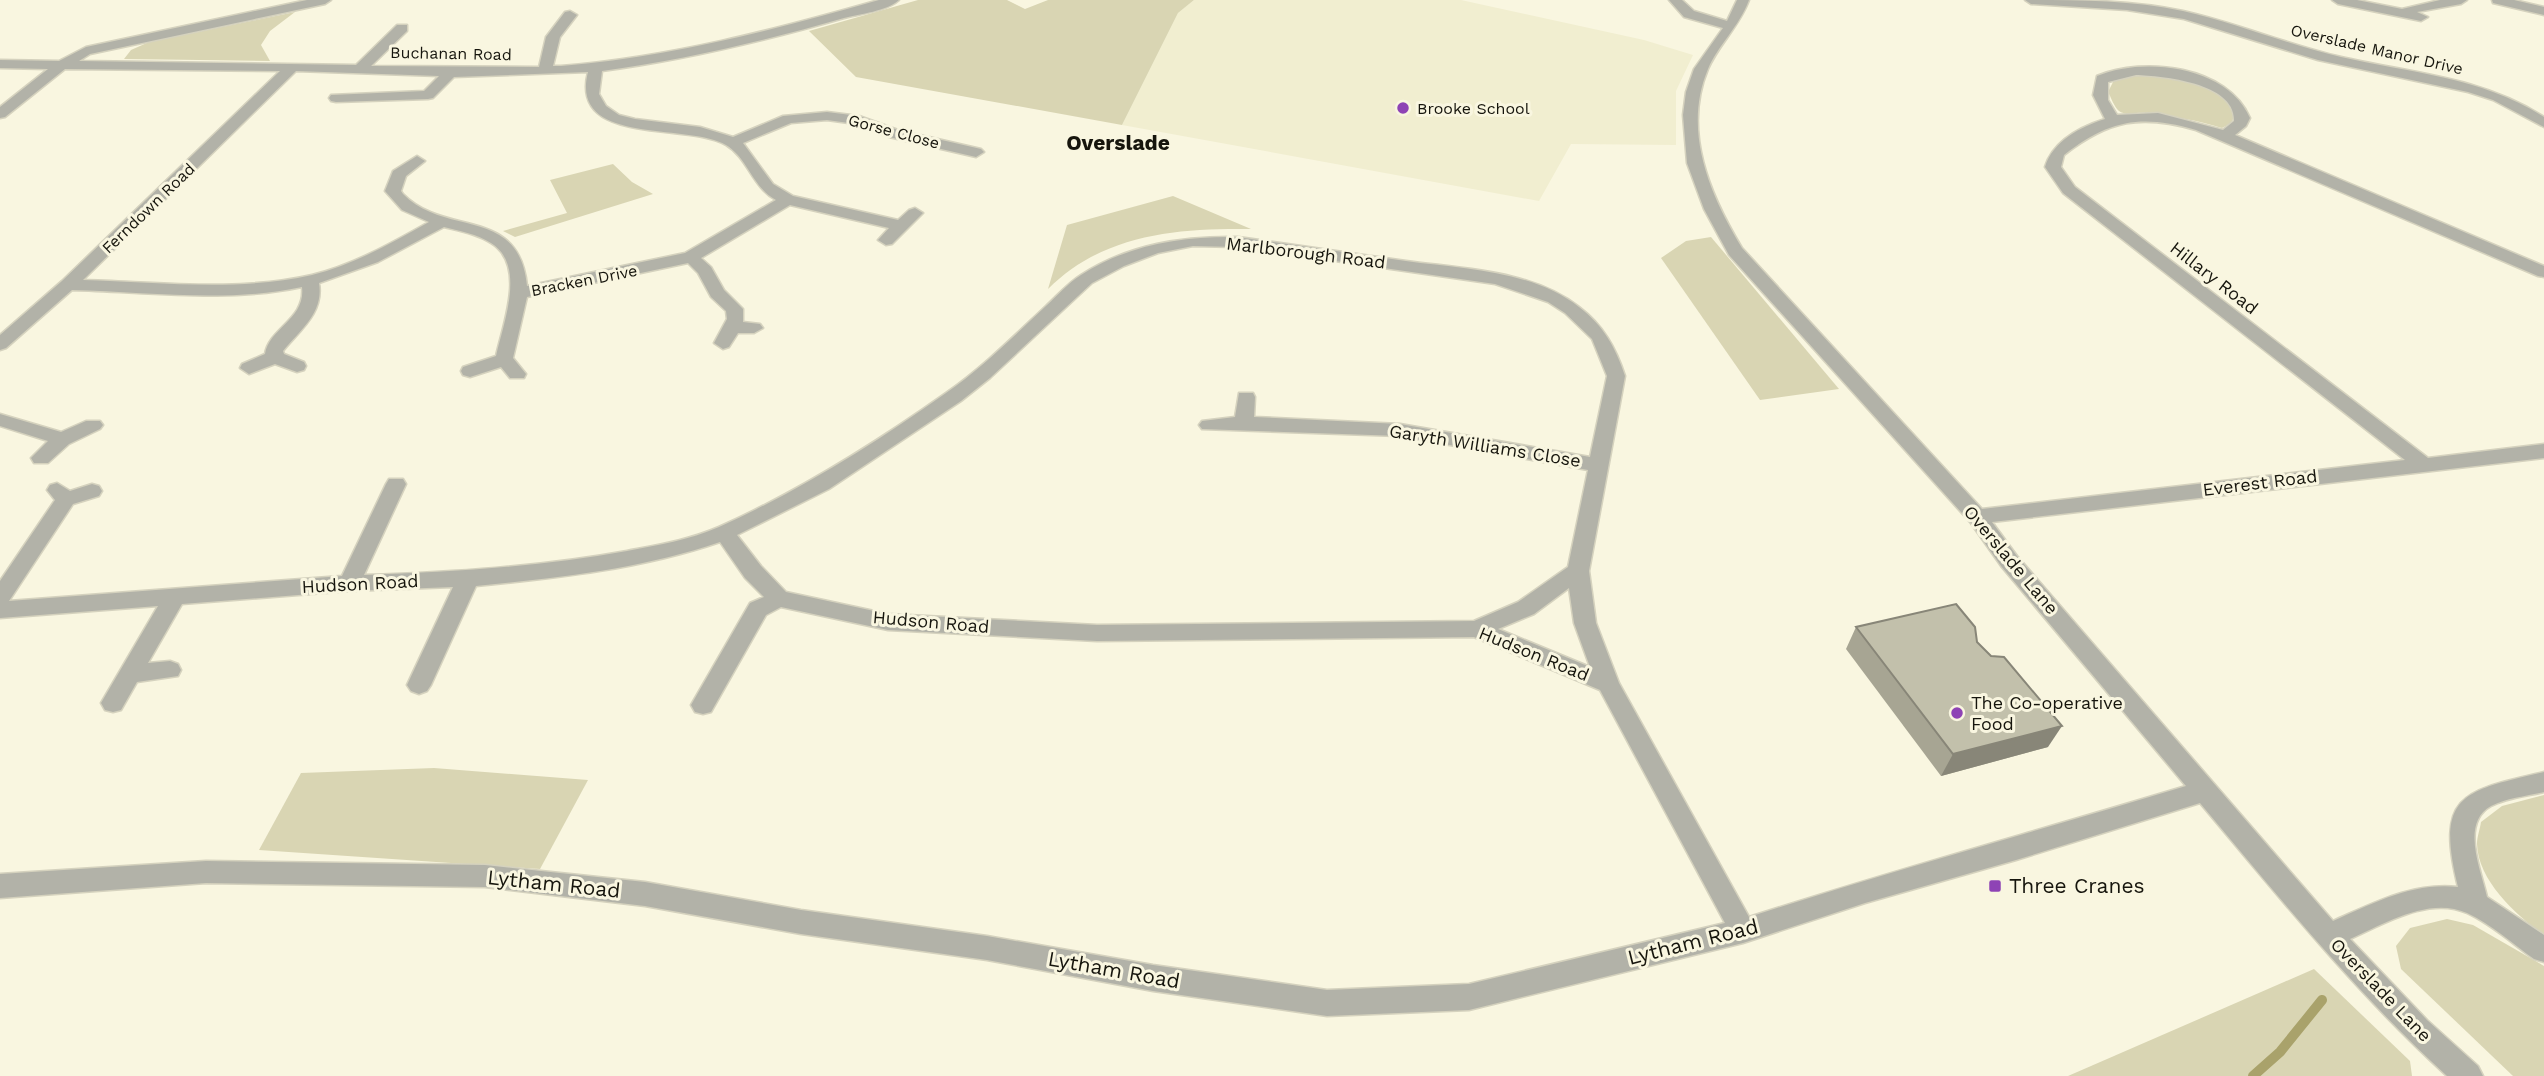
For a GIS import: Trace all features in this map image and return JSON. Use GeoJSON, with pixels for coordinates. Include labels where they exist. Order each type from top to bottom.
{"type":"FeatureCollection","features":[{"type":"Feature","properties":{"kind":"street"},"geometry":{"type":"LineString","coordinates":[[0,57],[158,36],[325,0]]}},
{"type":"Feature","properties":{"kind":"street","name":"Buchanan Road"},"geometry":{"type":"LineString","coordinates":[[0,64],[292,66],[451,72],[596,68],[674,57],[893,0]]}},
{"type":"Feature","properties":{"kind":"street"},"geometry":{"type":"LineString","coordinates":[[1675,0],[1689,14],[1731,26]]}},
{"type":"Feature","properties":{"kind":"street","name":"Overslade Lane"},"geometry":{"type":"LineString","coordinates":[[1743,0],[1731,26],[1702,66],[1689,110],[1697,170],[1719,226],[1735,251],[1977,517],[2009,561],[2329,936],[2417,1030],[2468,1076]]}},
{"type":"Feature","properties":{"kind":"street","name":"Overslade Manor Drive"},"geometry":{"type":"LineString","coordinates":[[2031,0],[2112,3],[2184,15],[2302,52],[2470,89],[2519,106],[2544,123]]}},
{"type":"Feature","properties":{"kind":"street"},"geometry":{"type":"LineString","coordinates":[[2338,0],[2415,16],[2408,10],[2461,0]]}},
{"type":"Feature","properties":{"kind":"street"},"geometry":{"type":"LineString","coordinates":[[2498,0],[2537,6]]}},
{"type":"Feature","properties":{"kind":"street"},"geometry":{"type":"LineString","coordinates":[[545,71],[553,37],[570,15]]}},
{"type":"Feature","properties":{"kind":"street"},"geometry":{"type":"LineString","coordinates":[[360,69],[402,28]]}},
{"type":"Feature","properties":{"kind":"street"},"geometry":{"type":"LineString","coordinates":[[92,65],[121,47],[158,36]]}},
{"type":"Feature","properties":{"kind":"street"},"geometry":{"type":"LineString","coordinates":[[0,114],[61,65],[86,51],[105,45]]}},
{"type":"Feature","properties":{"kind":"street","name":"Ferndown Road"},"geometry":{"type":"LineString","coordinates":[[0,344],[68,285],[292,66]]}},
{"type":"Feature","properties":{"kind":"street"},"geometry":{"type":"LineString","coordinates":[[596,68],[592,94],[601,110],[617,119],[651,126],[704,131],[734,142],[748,157],[755,174],[765,187],[788,200],[902,226]]}},
{"type":"Feature","properties":{"kind":"street"},"geometry":{"type":"LineString","coordinates":[[2113,119],[2106,111],[2099,93],[2102,79],[2124,71],[2166,72],[2206,83],[2234,101],[2243,118],[2241,123],[2225,136]]}},
{"type":"Feature","properties":{"kind":"street"},"geometry":{"type":"LineString","coordinates":[[336,98],[428,95],[451,72]]}},
{"type":"Feature","properties":{"kind":"street","name":"Gorse Close"},"geometry":{"type":"LineString","coordinates":[[734,142],[788,119],[827,116],[859,120],[970,158],[989,139]]}},
{"type":"Feature","properties":{"kind":"street","name":"Hillary Road"},"geometry":{"type":"LineString","coordinates":[[2423,464],[2061,183],[2053,167],[2057,153],[2100,123],[2113,119],[2139,116],[2170,119],[2225,136],[2544,272]]}},
{"type":"Feature","properties":{"kind":"street"},"geometry":{"type":"LineString","coordinates":[[378,173],[399,174],[417,161]]}},
{"type":"Feature","properties":{"kind":"street","name":"Bracken Drive"},"geometry":{"type":"LineString","coordinates":[[399,174],[393,191],[397,199],[407,207],[442,222],[483,233],[507,247],[514,255],[518,267],[519,293],[659,266],[691,257],[788,200]]}},
{"type":"Feature","properties":{"kind":"street"},"geometry":{"type":"LineString","coordinates":[[886,240],[915,213]]}},
{"type":"Feature","properties":{"kind":"street"},"geometry":{"type":"LineString","coordinates":[[68,285],[232,289],[310,280],[394,248],[442,222]]}},
{"type":"Feature","properties":{"kind":"street","name":"Marlborough Road"},"geometry":{"type":"LineString","coordinates":[[724,533],[822,484],[954,397],[984,374],[1086,279],[1118,262],[1154,248],[1193,241],[1238,242],[1502,280],[1541,292],[1588,323],[1602,337],[1611,356],[1616,376],[1578,571],[1585,622],[1608,684]]}},
{"type":"Feature","properties":{"kind":"street"},"geometry":{"type":"LineString","coordinates":[[691,257],[705,271],[717,293],[727,299],[734,309],[737,319],[723,343]]}},
{"type":"Feature","properties":{"kind":"street"},"geometry":{"type":"LineString","coordinates":[[275,356],[274,351],[284,334],[305,315],[312,301],[310,280]]}},
{"type":"Feature","properties":{"kind":"street"},"geometry":{"type":"LineString","coordinates":[[504,359],[519,293]]}},
{"type":"Feature","properties":{"kind":"street"},"geometry":{"type":"LineString","coordinates":[[732,327],[754,328]]}},
{"type":"Feature","properties":{"kind":"street"},"geometry":{"type":"LineString","coordinates":[[275,356],[296,366]]}},
{"type":"Feature","properties":{"kind":"street"},"geometry":{"type":"LineString","coordinates":[[249,368],[275,356]]}},
{"type":"Feature","properties":{"kind":"street"},"geometry":{"type":"LineString","coordinates":[[470,371],[504,359]]}},
{"type":"Feature","properties":{"kind":"street"},"geometry":{"type":"LineString","coordinates":[[504,359],[517,374]]}},
{"type":"Feature","properties":{"kind":"street"},"geometry":{"type":"LineString","coordinates":[[1244,423],[1246,397]]}},
{"type":"Feature","properties":{"kind":"street"},"geometry":{"type":"LineString","coordinates":[[0,420],[62,439]]}},
{"type":"Feature","properties":{"kind":"street","name":"Garyth Williams Close"},"geometry":{"type":"LineString","coordinates":[[1209,425],[1244,423],[1400,429],[1599,465]]}},
{"type":"Feature","properties":{"kind":"street"},"geometry":{"type":"LineString","coordinates":[[41,458],[62,439],[93,425]]}},
{"type":"Feature","properties":{"kind":"street","name":"Everest Road"},"geometry":{"type":"LineString","coordinates":[[1977,517],[2544,451]]}},
{"type":"Feature","properties":{"kind":"street"},"geometry":{"type":"LineString","coordinates":[[349,583],[396,484]]}},
{"type":"Feature","properties":{"kind":"street"},"geometry":{"type":"LineString","coordinates":[[0,598],[61,494],[92,491]]}},
{"type":"Feature","properties":{"kind":"street"},"geometry":{"type":"LineString","coordinates":[[704,705],[758,610],[779,598],[753,572],[724,533]]}},
{"type":"Feature","properties":{"kind":"street","name":"Hudson Road"},"geometry":{"type":"LineString","coordinates":[[0,610],[349,583],[468,579],[570,569],[680,548],[724,533]]}},
{"type":"Feature","properties":{"kind":"street"},"geometry":{"type":"LineString","coordinates":[[1476,629],[1526,608],[1578,571]]}},
{"type":"Feature","properties":{"kind":"street"},"geometry":{"type":"LineString","coordinates":[[419,685],[468,579]]}},
{"type":"Feature","properties":{"kind":"street"},"geometry":{"type":"LineString","coordinates":[[113,702],[176,595]]}},
{"type":"Feature","properties":{"kind":"street","name":"Hudson Road"},"geometry":{"type":"LineString","coordinates":[[779,598],[888,622],[1097,633],[1476,629],[1608,684],[1743,931]]}},
{"type":"Feature","properties":{"kind":"street"},"geometry":{"type":"LineString","coordinates":[[131,674],[170,670]]}},
{"type":"Feature","properties":{"kind":"street"},"geometry":{"type":"LineString","coordinates":[[2475,904],[2461,833],[2462,819],[2470,806],[2482,798],[2544,782]]}},
{"type":"Feature","properties":{"kind":"street","name":"Lytham Road"},"geometry":{"type":"LineString","coordinates":[[0,886],[206,872],[485,876],[645,894],[801,922],[987,948],[1153,978],[1327,1003],[1469,997],[1743,931],[1866,891],[2017,849],[2205,791]]}},
{"type":"Feature","properties":{"kind":"street"},"geometry":{"type":"LineString","coordinates":[[2329,936],[2421,896],[2453,897],[2475,904],[2544,950]]}},
{"type":"Feature","properties":{"kind":"shaded area"},"geometry":{"type":"Polygon","coordinates":[[[918,0],[1007,0],[1025,9],[1048,0],[1194,0],[1178,13],[1122,125],[856,77],[809,31],[918,0]]]}},
{"type":"Feature","properties":{"kind":"shaded area","name":"Brooke School"},"geometry":{"type":"Polygon","coordinates":[[[1194,0],[1461,0],[1644,40],[1693,55],[1676,91],[1676,145],[1571,144],[1539,201],[1122,125],[1178,13],[1194,0]]]}},
{"type":"Feature","properties":{"kind":"shaded area"},"geometry":{"type":"Polygon","coordinates":[[[295,12],[270,31],[261,45],[270,61],[124,59],[131,50],[149,42],[295,12]]]}},
{"type":"Feature","properties":{"kind":"shaded area"},"geometry":{"type":"Polygon","coordinates":[[[2134,74],[2175,78],[2207,86],[2230,101],[2234,111],[2233,120],[2222,128],[2175,117],[2119,111],[2108,92],[2114,80],[2134,74]]]}},
{"type":"Feature","properties":{"kind":"shaded area"},"geometry":{"type":"Polygon","coordinates":[[[613,164],[632,182],[653,194],[515,237],[503,231],[567,213],[550,180],[613,164]]]}},
{"type":"Feature","properties":{"kind":"shaded area"},"geometry":{"type":"Polygon","coordinates":[[[1173,196],[1251,229],[1196,230],[1142,238],[1093,256],[1048,289],[1067,225],[1173,196]]]}},
{"type":"Feature","properties":{"kind":"shaded area"},"geometry":{"type":"Polygon","coordinates":[[[1711,237],[1839,389],[1760,400],[1661,258],[1686,241],[1711,237]]]}},
{"type":"Feature","properties":{"kind":"shaded area"},"geometry":{"type":"Polygon","coordinates":[[[434,768],[588,780],[540,869],[259,850],[301,773],[434,768]]]}},
{"type":"Feature","properties":{"kind":"shaded area"},"geometry":{"type":"Polygon","coordinates":[[[2544,795],[2544,935],[2511,908],[2492,884],[2479,858],[2477,844],[2481,822],[2502,806],[2544,795]]]}},
{"type":"Feature","properties":{"kind":"shaded area"},"geometry":{"type":"Polygon","coordinates":[[[2447,919],[2473,925],[2544,966],[2544,1076],[2513,1076],[2401,969],[2396,946],[2410,928],[2447,919]]]}},
{"type":"Feature","properties":{"kind":"shaded area"},"geometry":{"type":"Polygon","coordinates":[[[2314,969],[2410,1061],[2412,1076],[2068,1076],[2314,969]]]}},
{"type":"Feature","properties":{"kind":"building","name":"The Co-operative Food"},"geometry":{"type":"Polygon","coordinates":[[[1956,604],[1975,627],[1977,642],[1991,656],[2004,657],[2062,726],[1953,754],[1856,627],[1956,604]]]}},
{"type":"Feature","properties":{"kind":"waterway"},"geometry":{"type":"LineString","coordinates":[[2253,1076],[2280,1052],[2322,1000]]}},
{"type":"Feature","properties":{"kind":"place","name":"Brooke School"},"geometry":{"type":"Point","coordinates":[1403,108]}},
{"type":"Feature","properties":{"kind":"place","name":"The Co-operative Food"},"geometry":{"type":"Point","coordinates":[1957,713]}},
{"type":"Feature","properties":{"kind":"place","name":"Three Cranes"},"geometry":{"type":"Point","coordinates":[1995,886]}},
{"type":"Feature","properties":{"kind":"district","name":"Overslade"},"geometry":{"type":"Point","coordinates":[1118,143]}}]}
